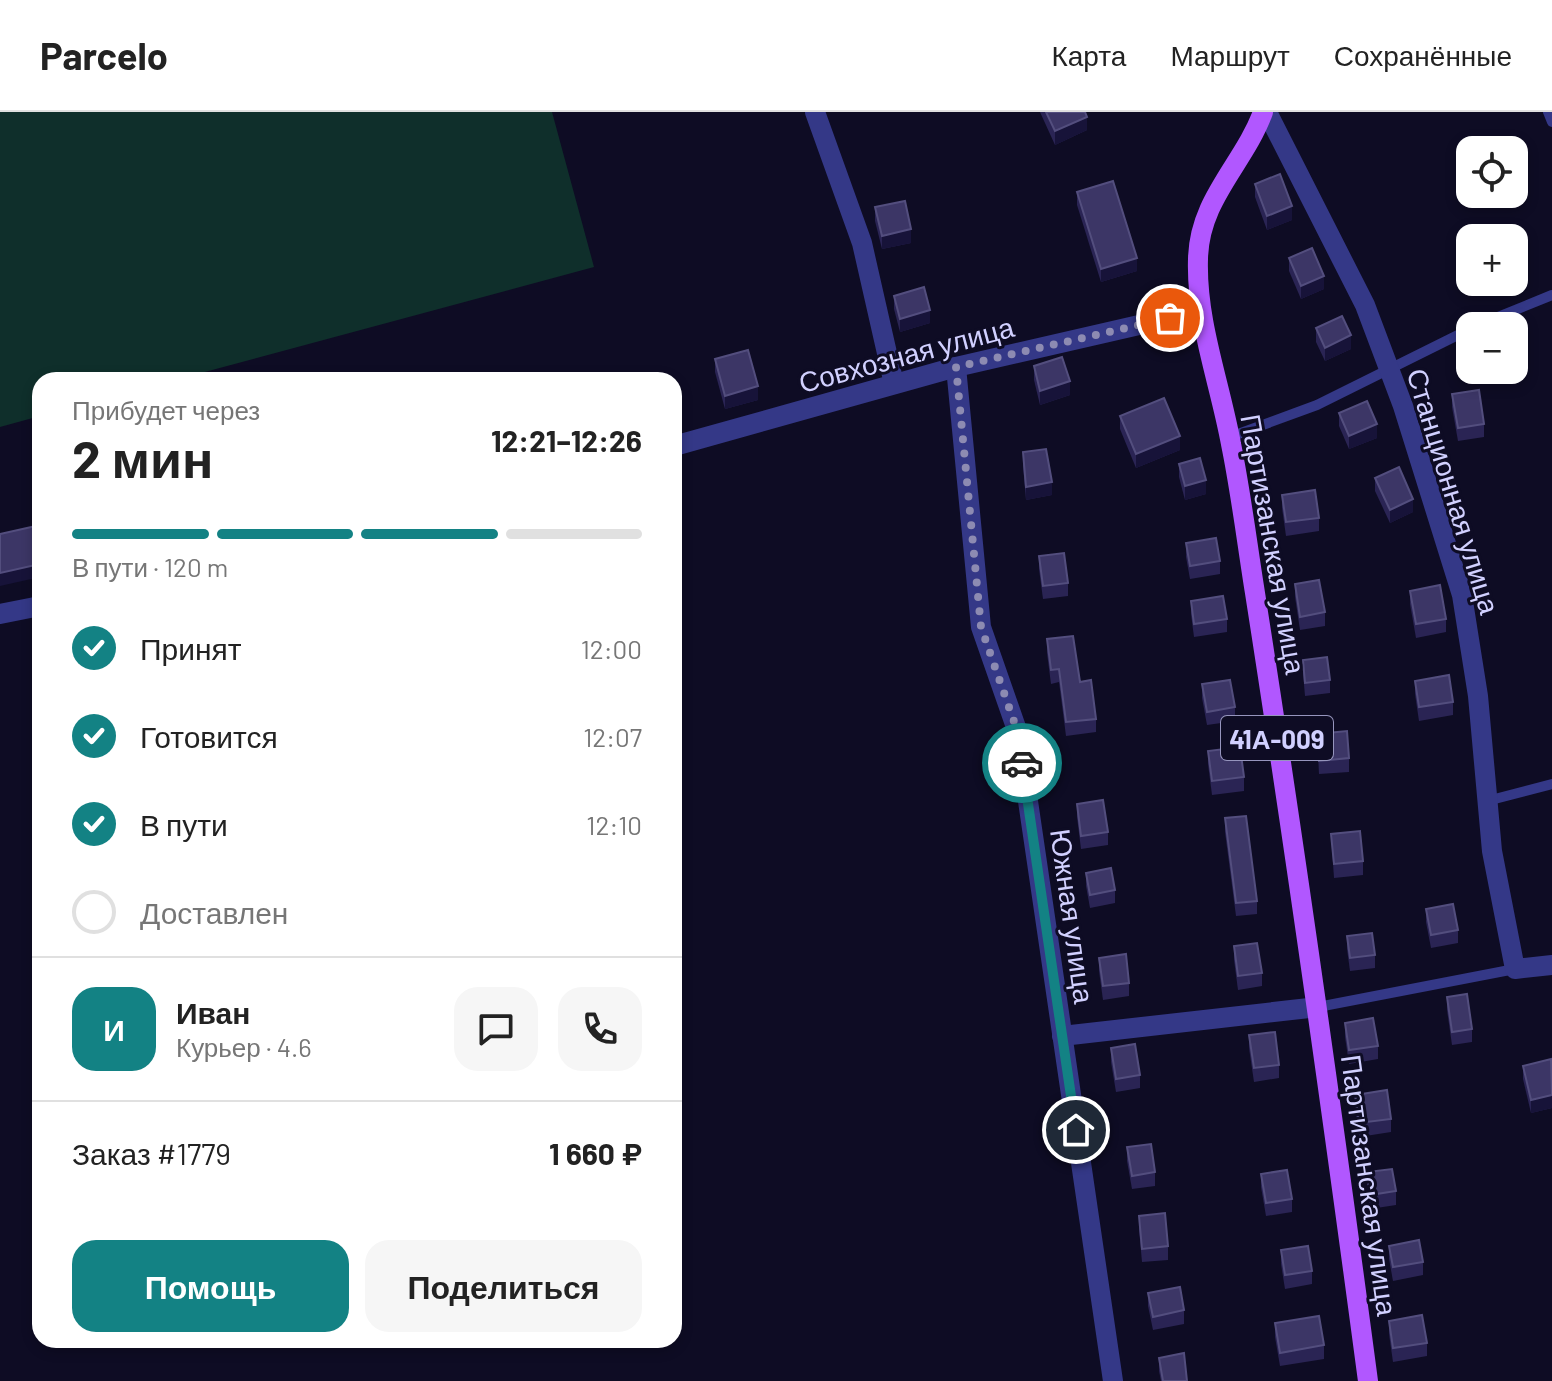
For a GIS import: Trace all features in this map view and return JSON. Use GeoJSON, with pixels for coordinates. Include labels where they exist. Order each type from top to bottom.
{"type":"FeatureCollection","features":[{"type":"Feature","properties":{"kind":"main road","name":"Партизанская улица"},"geometry":{"type":"LineString","coordinates":[[1265,112],[1252,140],[1219,185],[1203,219],[1198,257],[1200,311],[1230,437],[1318,1007],[1368,1381]]}},
{"type":"Feature","properties":{"kind":"street"},"geometry":{"type":"LineString","coordinates":[[815,112],[862,243],[894,384]]}},
{"type":"Feature","properties":{"kind":"street","name":"Станционная улица"},"geometry":{"type":"LineString","coordinates":[[1265,112],[1365,305],[1462,595],[1478,696],[1492,851],[1515,969]]}},
{"type":"Feature","properties":{"kind":"street","name":"Совхозная улица"},"geometry":{"type":"LineString","coordinates":[[682,444],[956,367],[1200,311]]}},
{"type":"Feature","properties":{"kind":"street","name":"Южная улица"},"geometry":{"type":"LineString","coordinates":[[956,367],[981,627],[1018,733],[1113,1381]]}},
{"type":"Feature","properties":{"kind":"street"},"geometry":{"type":"LineString","coordinates":[[0,614],[32,608]]}},
{"type":"Feature","properties":{"kind":"street"},"geometry":{"type":"LineString","coordinates":[[1515,969],[1552,965]]}},
{"type":"Feature","properties":{"kind":"street"},"geometry":{"type":"LineString","coordinates":[[1062,1036],[1318,1007]]}},
{"type":"Feature","properties":{"kind":"lane"},"geometry":{"type":"LineString","coordinates":[[1548,112],[1552,122]]}},
{"type":"Feature","properties":{"kind":"lane"},"geometry":{"type":"LineString","coordinates":[[1510,312],[1552,295]]}},
{"type":"Feature","properties":{"kind":"lane"},"geometry":{"type":"LineString","coordinates":[[1230,437],[1317,405],[1456,336]]}},
{"type":"Feature","properties":{"kind":"lane"},"geometry":{"type":"LineString","coordinates":[[1487,801],[1552,784]]}},
{"type":"Feature","properties":{"kind":"lane"},"geometry":{"type":"LineString","coordinates":[[1318,1007],[1515,969]]}},
{"type":"Feature","properties":{"kind":"green space"},"geometry":{"type":"Polygon","coordinates":[[[0,112],[552,112],[594,267],[205,372],[32,372],[32,418],[0,427],[0,112]]]}},
{"type":"Feature","properties":{"kind":"building"},"geometry":{"type":"Polygon","coordinates":[[[1046,112],[1085,112],[1087,117],[1055,131],[1046,112]]]}},
{"type":"Feature","properties":{"kind":"building"},"geometry":{"type":"Polygon","coordinates":[[[1280,174],[1292,206],[1267,216],[1255,184],[1280,174]]]}},
{"type":"Feature","properties":{"kind":"building"},"geometry":{"type":"Polygon","coordinates":[[[1113,181],[1137,258],[1101,269],[1077,192],[1113,181]]]}},
{"type":"Feature","properties":{"kind":"building"},"geometry":{"type":"Polygon","coordinates":[[[905,201],[911,229],[882,236],[875,207],[905,201]]]}},
{"type":"Feature","properties":{"kind":"building"},"geometry":{"type":"Polygon","coordinates":[[[1312,248],[1324,276],[1301,286],[1289,258],[1312,248]]]}},
{"type":"Feature","properties":{"kind":"building"},"geometry":{"type":"Polygon","coordinates":[[[924,287],[930,310],[900,319],[894,296],[924,287]]]}},
{"type":"Feature","properties":{"kind":"building"},"geometry":{"type":"Polygon","coordinates":[[[1342,316],[1351,335],[1325,348],[1316,328],[1342,316]]]}},
{"type":"Feature","properties":{"kind":"building"},"geometry":{"type":"Polygon","coordinates":[[[748,350],[758,386],[725,396],[715,359],[748,350]]]}},
{"type":"Feature","properties":{"kind":"building"},"geometry":{"type":"Polygon","coordinates":[[[1062,357],[1070,381],[1040,391],[1034,366],[1062,357]]]}},
{"type":"Feature","properties":{"kind":"building"},"geometry":{"type":"Polygon","coordinates":[[[1479,390],[1484,424],[1458,428],[1452,394],[1479,390]]]}},
{"type":"Feature","properties":{"kind":"building"},"geometry":{"type":"Polygon","coordinates":[[[1164,398],[1180,436],[1136,454],[1120,416],[1164,398]]]}},
{"type":"Feature","properties":{"kind":"building"},"geometry":{"type":"Polygon","coordinates":[[[1367,401],[1377,424],[1349,436],[1339,413],[1367,401]]]}},
{"type":"Feature","properties":{"kind":"building"},"geometry":{"type":"Polygon","coordinates":[[[1046,449],[1052,482],[1026,487],[1023,452],[1046,449]]]}},
{"type":"Feature","properties":{"kind":"building"},"geometry":{"type":"Polygon","coordinates":[[[1200,458],[1206,480],[1185,486],[1179,464],[1200,458]]]}},
{"type":"Feature","properties":{"kind":"building"},"geometry":{"type":"Polygon","coordinates":[[[1399,467],[1413,499],[1390,510],[1375,478],[1399,467]]]}},
{"type":"Feature","properties":{"kind":"building"},"geometry":{"type":"Polygon","coordinates":[[[1315,490],[1319,518],[1286,522],[1282,495],[1315,490]]]}},
{"type":"Feature","properties":{"kind":"building"},"geometry":{"type":"Polygon","coordinates":[[[32,527],[32,566],[0,573],[0,534],[32,527]]]}},
{"type":"Feature","properties":{"kind":"building"},"geometry":{"type":"Polygon","coordinates":[[[1216,538],[1220,561],[1190,566],[1186,543],[1216,538]]]}},
{"type":"Feature","properties":{"kind":"building"},"geometry":{"type":"Polygon","coordinates":[[[1064,553],[1068,583],[1043,586],[1039,556],[1064,553]]]}},
{"type":"Feature","properties":{"kind":"building"},"geometry":{"type":"Polygon","coordinates":[[[1319,580],[1325,612],[1300,617],[1295,584],[1319,580]]]}},
{"type":"Feature","properties":{"kind":"building"},"geometry":{"type":"Polygon","coordinates":[[[1440,585],[1446,619],[1416,624],[1410,591],[1440,585]]]}},
{"type":"Feature","properties":{"kind":"building"},"geometry":{"type":"Polygon","coordinates":[[[1223,596],[1227,619],[1194,624],[1191,601],[1223,596]]]}},
{"type":"Feature","properties":{"kind":"building"},"geometry":{"type":"Polygon","coordinates":[[[1073,636],[1080,682],[1091,680],[1096,719],[1066,722],[1059,669],[1051,670],[1047,639],[1073,636]]]}},
{"type":"Feature","properties":{"kind":"building"},"geometry":{"type":"Polygon","coordinates":[[[1327,657],[1330,680],[1305,683],[1303,660],[1327,657]]]}},
{"type":"Feature","properties":{"kind":"building"},"geometry":{"type":"Polygon","coordinates":[[[1449,675],[1453,702],[1419,707],[1415,681],[1449,675]]]}},
{"type":"Feature","properties":{"kind":"building"},"geometry":{"type":"Polygon","coordinates":[[[1230,680],[1235,707],[1207,712],[1202,684],[1230,680]]]}},
{"type":"Feature","properties":{"kind":"building"},"geometry":{"type":"Polygon","coordinates":[[[1347,731],[1349,758],[1319,761],[1317,734],[1347,731]]]}},
{"type":"Feature","properties":{"kind":"building"},"geometry":{"type":"Polygon","coordinates":[[[1240,747],[1244,777],[1212,781],[1208,751],[1240,747]]]}},
{"type":"Feature","properties":{"kind":"building"},"geometry":{"type":"Polygon","coordinates":[[[1103,800],[1108,832],[1081,836],[1077,804],[1103,800]]]}},
{"type":"Feature","properties":{"kind":"building"},"geometry":{"type":"Polygon","coordinates":[[[1246,816],[1257,901],[1236,903],[1225,818],[1246,816]]]}},
{"type":"Feature","properties":{"kind":"building"},"geometry":{"type":"Polygon","coordinates":[[[1360,831],[1363,861],[1334,864],[1331,834],[1360,831]]]}},
{"type":"Feature","properties":{"kind":"building"},"geometry":{"type":"Polygon","coordinates":[[[1111,868],[1115,890],[1090,895],[1086,873],[1111,868]]]}},
{"type":"Feature","properties":{"kind":"building"},"geometry":{"type":"Polygon","coordinates":[[[1453,904],[1458,930],[1431,935],[1426,909],[1453,904]]]}},
{"type":"Feature","properties":{"kind":"building"},"geometry":{"type":"Polygon","coordinates":[[[1372,933],[1375,955],[1350,958],[1347,936],[1372,933]]]}},
{"type":"Feature","properties":{"kind":"building"},"geometry":{"type":"Polygon","coordinates":[[[1257,943],[1262,973],[1238,976],[1234,946],[1257,943]]]}},
{"type":"Feature","properties":{"kind":"building"},"geometry":{"type":"Polygon","coordinates":[[[1126,954],[1129,983],[1103,986],[1099,958],[1126,954]]]}},
{"type":"Feature","properties":{"kind":"building"},"geometry":{"type":"Polygon","coordinates":[[[1467,994],[1472,1029],[1452,1032],[1447,997],[1467,994]]]}},
{"type":"Feature","properties":{"kind":"building"},"geometry":{"type":"Polygon","coordinates":[[[1373,1018],[1378,1046],[1349,1050],[1345,1023],[1373,1018]]]}},
{"type":"Feature","properties":{"kind":"building"},"geometry":{"type":"Polygon","coordinates":[[[1275,1032],[1279,1065],[1254,1068],[1249,1035],[1275,1032]]]}},
{"type":"Feature","properties":{"kind":"building"},"geometry":{"type":"Polygon","coordinates":[[[1135,1044],[1140,1075],[1116,1079],[1111,1048],[1135,1044]]]}},
{"type":"Feature","properties":{"kind":"building"},"geometry":{"type":"Polygon","coordinates":[[[1551,1059],[1552,1095],[1531,1100],[1523,1066],[1551,1059]]]}},
{"type":"Feature","properties":{"kind":"building"},"geometry":{"type":"Polygon","coordinates":[[[1387,1090],[1391,1119],[1359,1123],[1355,1095],[1387,1090]]]}},
{"type":"Feature","properties":{"kind":"building"},"geometry":{"type":"Polygon","coordinates":[[[1151,1144],[1155,1172],[1132,1176],[1127,1147],[1151,1144]]]}},
{"type":"Feature","properties":{"kind":"building"},"geometry":{"type":"Polygon","coordinates":[[[1392,1169],[1396,1191],[1370,1195],[1367,1172],[1392,1169]]]}},
{"type":"Feature","properties":{"kind":"building"},"geometry":{"type":"Polygon","coordinates":[[[1287,1170],[1292,1199],[1266,1203],[1261,1174],[1287,1170]]]}},
{"type":"Feature","properties":{"kind":"building"},"geometry":{"type":"Polygon","coordinates":[[[1165,1213],[1168,1246],[1142,1249],[1139,1216],[1165,1213]]]}},
{"type":"Feature","properties":{"kind":"building"},"geometry":{"type":"Polygon","coordinates":[[[1419,1240],[1423,1262],[1393,1267],[1389,1246],[1419,1240]]]}},
{"type":"Feature","properties":{"kind":"building"},"geometry":{"type":"Polygon","coordinates":[[[1308,1246],[1312,1271],[1285,1275],[1281,1250],[1308,1246]]]}},
{"type":"Feature","properties":{"kind":"building"},"geometry":{"type":"Polygon","coordinates":[[[1180,1287],[1184,1310],[1153,1317],[1148,1293],[1180,1287]]]}},
{"type":"Feature","properties":{"kind":"building"},"geometry":{"type":"Polygon","coordinates":[[[1422,1315],[1427,1343],[1393,1348],[1389,1321],[1422,1315]]]}},
{"type":"Feature","properties":{"kind":"building"},"geometry":{"type":"Polygon","coordinates":[[[1319,1316],[1324,1345],[1280,1353],[1275,1323],[1319,1316]]]}},
{"type":"Feature","properties":{"kind":"building"},"geometry":{"type":"Polygon","coordinates":[[[1184,1353],[1187,1381],[1163,1381],[1159,1358],[1184,1353]]]}},
{"type":"Feature","properties":{"kind":"way so far"},"geometry":{"type":"LineString","coordinates":[[1022,763],[1018,733],[981,627],[956,367],[1170,318]]}},
{"type":"Feature","properties":{"kind":"route"},"geometry":{"type":"LineString","coordinates":[[1022,763],[1076,1130]]}}]}
